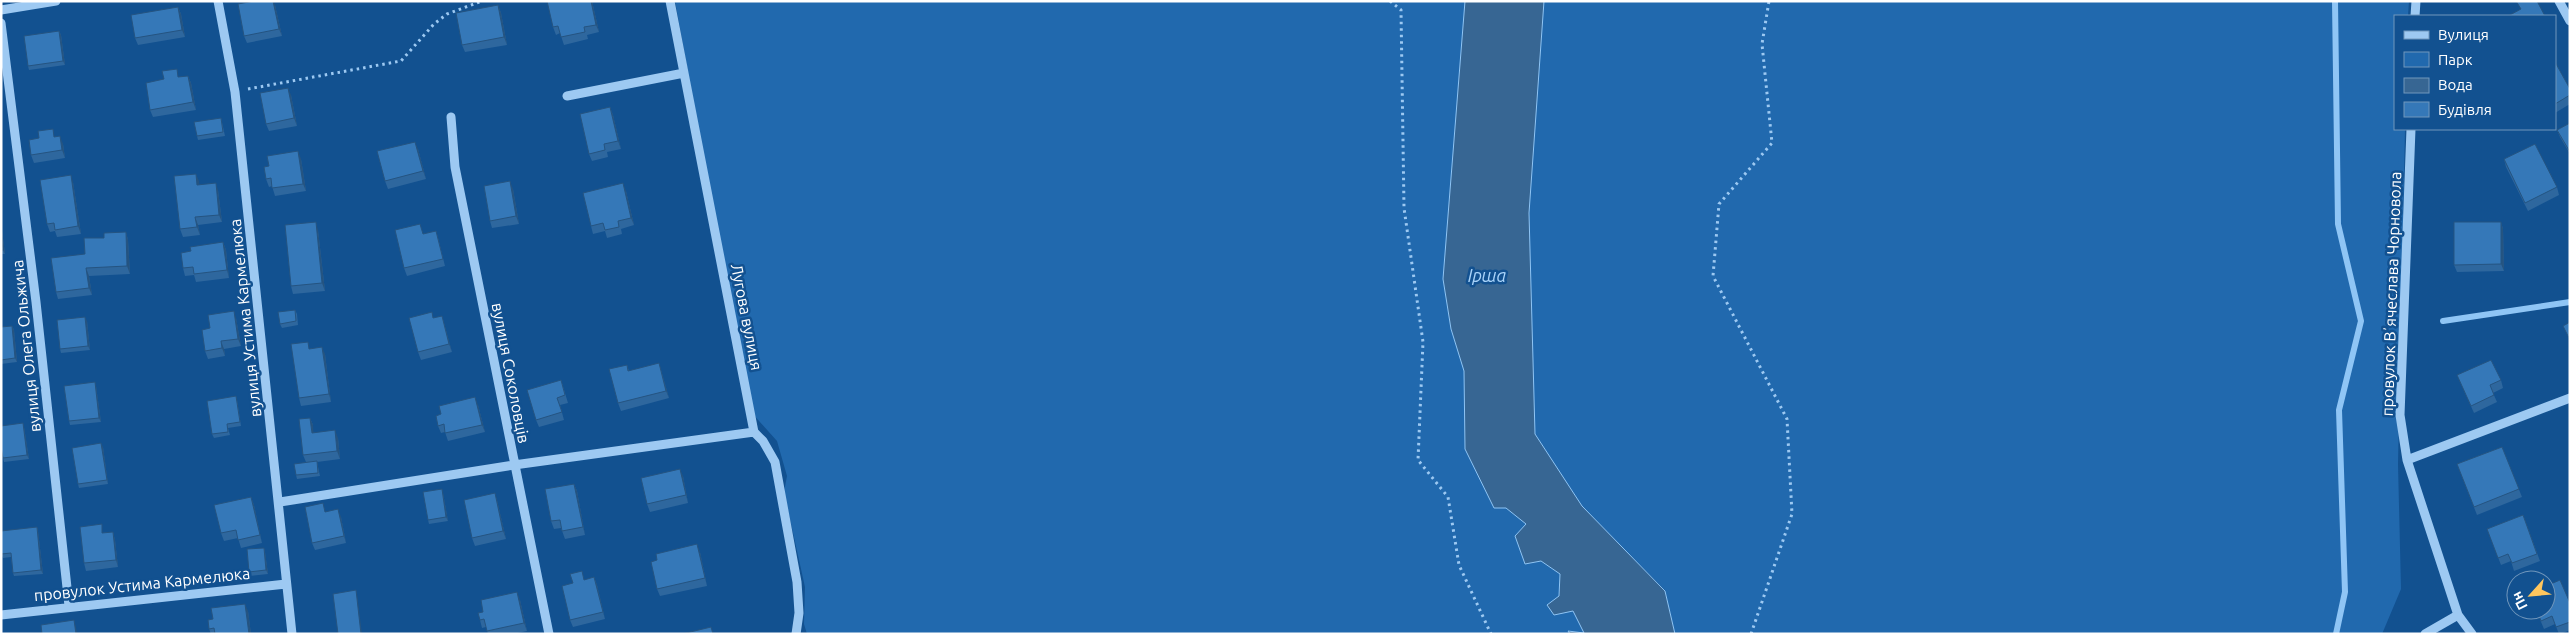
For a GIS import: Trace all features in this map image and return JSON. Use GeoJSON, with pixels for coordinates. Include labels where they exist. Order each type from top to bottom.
{"type":"FeatureCollection","features":[{"type":"Feature","properties":{"kind":"street"},"geometry":{"type":"LineString","coordinates":[[1,10],[56,1]]}},
{"type":"Feature","properties":{"kind":"street","name":"вулиця Устима Кармелюка"},"geometry":{"type":"LineString","coordinates":[[218,1],[235,92],[280,502],[292,634]]}},
{"type":"Feature","properties":{"kind":"street","name":"Лугова вулиця"},"geometry":{"type":"LineString","coordinates":[[670,1],[754,432],[764,441],[774,462],[798,582],[799,613],[796,634]]}},
{"type":"Feature","properties":{"kind":"street"},"geometry":{"type":"LineString","coordinates":[[2415,15],[2416,1]]}},
{"type":"Feature","properties":{"kind":"street"},"geometry":{"type":"LineString","coordinates":[[2559,1],[2570,21]]}},
{"type":"Feature","properties":{"kind":"street","name":"вулиця Олега Ольжича"},"geometry":{"type":"LineString","coordinates":[[1,23],[36,302],[69,606]]}},
{"type":"Feature","properties":{"kind":"street"},"geometry":{"type":"LineString","coordinates":[[567,96],[684,73]]}},
{"type":"Feature","properties":{"kind":"street","name":"вулиця Соколовців"},"geometry":{"type":"LineString","coordinates":[[451,117],[455,167],[549,634]]}},
{"type":"Feature","properties":{"kind":"street","name":"провулок Вʼячеслава Чорновола"},"geometry":{"type":"LineString","coordinates":[[2411,130],[2400,415],[2406,460],[2458,615],[2472,634]]}},
{"type":"Feature","properties":{"kind":"street"},"geometry":{"type":"LineString","coordinates":[[2406,460],[2570,398]]}},
{"type":"Feature","properties":{"kind":"street"},"geometry":{"type":"LineString","coordinates":[[280,502],[514,465],[754,432]]}},
{"type":"Feature","properties":{"kind":"street","name":"провулок Устима Кармелюка"},"geometry":{"type":"LineString","coordinates":[[1,615],[69,606],[286,584]]}},
{"type":"Feature","properties":{"kind":"street"},"geometry":{"type":"LineString","coordinates":[[2425,634],[2458,615]]}},
{"type":"Feature","properties":{"kind":"path"},"geometry":{"type":"LineString","coordinates":[[235,92],[401,61],[434,24],[447,14],[482,1]]}},
{"type":"Feature","properties":{"kind":"path"},"geometry":{"type":"LineString","coordinates":[[1390,1],[1401,10],[1404,208],[1422,342],[1418,460],[1448,497],[1459,565],[1491,634]]}},
{"type":"Feature","properties":{"kind":"path"},"geometry":{"type":"LineString","coordinates":[[1751,634],[1792,514],[1787,419],[1713,276],[1719,204],[1772,143],[1762,44],[1769,1]]}},
{"type":"Feature","properties":{"kind":"green space"},"geometry":{"type":"Polygon","coordinates":[[[675,1],[1465,1],[1443,279],[1451,329],[1464,370],[1465,449],[1506,508],[1526,524],[1515,536],[1525,564],[1541,561],[1560,574],[1559,596],[1548,605],[1573,611],[1585,633],[1569,631],[1570,634],[807,634],[804,624],[805,587],[784,492],[787,476],[777,441],[750,411],[675,1]]]}},
{"type":"Feature","properties":{"kind":"green space"},"geometry":{"type":"Polygon","coordinates":[[[1544,1],[2409,1],[2408,15],[2394,15],[2394,130],[2405,130],[2398,464],[2401,589],[2382,634],[1675,634],[1665,590],[1582,506],[1535,434],[1529,213],[1544,1]]]}},
{"type":"Feature","properties":{"kind":"water","name":"Ірша"},"geometry":{"type":"Polygon","coordinates":[[[1465,1],[1544,1],[1529,213],[1535,434],[1582,506],[1665,591],[1675,634],[1570,634],[1568,631],[1584,633],[1573,611],[1554,615],[1547,605],[1559,596],[1560,574],[1541,561],[1525,564],[1515,536],[1526,524],[1506,508],[1494,508],[1465,449],[1464,371],[1451,329],[1443,279],[1465,1]]]}},
{"type":"Feature","properties":{"kind":"building"},"geometry":{"type":"Polygon","coordinates":[[[254,1],[273,1],[279,29],[244,36],[238,4],[254,1]]]}},
{"type":"Feature","properties":{"kind":"building"},"geometry":{"type":"Polygon","coordinates":[[[547,1],[591,1],[596,25],[584,27],[585,32],[561,37],[558,26],[553,27],[547,1]]]}},
{"type":"Feature","properties":{"kind":"building"},"geometry":{"type":"Polygon","coordinates":[[[2516,1],[2537,1],[2544,15],[2510,15],[2521,9],[2516,1]]]}},
{"type":"Feature","properties":{"kind":"building"},"geometry":{"type":"Polygon","coordinates":[[[498,5],[504,37],[462,45],[456,13],[498,5]]]}},
{"type":"Feature","properties":{"kind":"building"},"geometry":{"type":"Polygon","coordinates":[[[178,7],[182,30],[135,38],[131,15],[178,7]]]}},
{"type":"Feature","properties":{"kind":"building"},"geometry":{"type":"Polygon","coordinates":[[[59,31],[63,61],[28,66],[24,36],[59,31]]]}},
{"type":"Feature","properties":{"kind":"building"},"geometry":{"type":"Polygon","coordinates":[[[2556,64],[2570,89],[2570,95],[2556,103],[2556,64]]]}},
{"type":"Feature","properties":{"kind":"building"},"geometry":{"type":"Polygon","coordinates":[[[177,69],[178,77],[188,76],[193,102],[150,110],[146,83],[164,79],[162,71],[177,69]]]}},
{"type":"Feature","properties":{"kind":"building"},"geometry":{"type":"Polygon","coordinates":[[[288,88],[294,118],[266,124],[260,93],[288,88]]]}},
{"type":"Feature","properties":{"kind":"building"},"geometry":{"type":"Polygon","coordinates":[[[610,107],[618,141],[604,144],[605,150],[589,154],[580,114],[610,107]]]}},
{"type":"Feature","properties":{"kind":"building"},"geometry":{"type":"Polygon","coordinates":[[[221,118],[223,132],[197,136],[194,122],[221,118]]]}},
{"type":"Feature","properties":{"kind":"building"},"geometry":{"type":"Polygon","coordinates":[[[2570,123],[2570,152],[2557,130],[2570,123]]]}},
{"type":"Feature","properties":{"kind":"building"},"geometry":{"type":"Polygon","coordinates":[[[53,129],[54,137],[60,136],[62,150],[31,155],[29,140],[39,138],[38,131],[53,129]]]}},
{"type":"Feature","properties":{"kind":"building"},"geometry":{"type":"Polygon","coordinates":[[[415,142],[423,171],[385,181],[377,151],[415,142]]]}},
{"type":"Feature","properties":{"kind":"building"},"geometry":{"type":"Polygon","coordinates":[[[2535,144],[2557,187],[2525,203],[2504,159],[2535,144]]]}},
{"type":"Feature","properties":{"kind":"building"},"geometry":{"type":"Polygon","coordinates":[[[298,151],[303,184],[272,188],[271,178],[266,179],[264,167],[269,166],[267,156],[298,151]]]}},
{"type":"Feature","properties":{"kind":"building"},"geometry":{"type":"Polygon","coordinates":[[[196,174],[197,185],[216,183],[219,215],[195,217],[197,227],[180,229],[174,176],[196,174]]]}},
{"type":"Feature","properties":{"kind":"building"},"geometry":{"type":"Polygon","coordinates":[[[71,175],[78,226],[55,230],[54,223],[47,224],[40,180],[71,175]]]}},
{"type":"Feature","properties":{"kind":"building"},"geometry":{"type":"Polygon","coordinates":[[[510,181],[516,216],[490,221],[484,186],[510,181]]]}},
{"type":"Feature","properties":{"kind":"building"},"geometry":{"type":"Polygon","coordinates":[[[623,183],[631,218],[618,221],[619,227],[605,230],[603,223],[591,226],[583,193],[623,183]]]}},
{"type":"Feature","properties":{"kind":"building"},"geometry":{"type":"Polygon","coordinates":[[[316,222],[322,283],[291,286],[285,225],[316,222]]]}},
{"type":"Feature","properties":{"kind":"building"},"geometry":{"type":"Polygon","coordinates":[[[2454,222],[2501,222],[2501,264],[2454,265],[2454,222]]]}},
{"type":"Feature","properties":{"kind":"building"},"geometry":{"type":"Polygon","coordinates":[[[420,224],[423,234],[436,231],[443,259],[404,268],[395,230],[420,224]]]}},
{"type":"Feature","properties":{"kind":"building"},"geometry":{"type":"Polygon","coordinates":[[[1,232],[3,250],[1,250],[1,232]]]}},
{"type":"Feature","properties":{"kind":"building"},"geometry":{"type":"Polygon","coordinates":[[[126,232],[127,266],[86,268],[89,288],[56,292],[51,258],[85,254],[84,238],[104,238],[104,233],[126,232]]]}},
{"type":"Feature","properties":{"kind":"building"},"geometry":{"type":"Polygon","coordinates":[[[223,242],[227,270],[194,274],[193,267],[183,268],[181,253],[191,251],[190,247],[223,242]]]}},
{"type":"Feature","properties":{"kind":"building"},"geometry":{"type":"Polygon","coordinates":[[[295,310],[296,321],[280,324],[278,312],[295,310]]]}},
{"type":"Feature","properties":{"kind":"building"},"geometry":{"type":"Polygon","coordinates":[[[234,311],[238,339],[221,341],[222,348],[205,351],[202,330],[210,328],[208,315],[234,311]]]}},
{"type":"Feature","properties":{"kind":"building"},"geometry":{"type":"Polygon","coordinates":[[[432,312],[433,318],[442,316],[449,344],[418,352],[409,318],[432,312]]]}},
{"type":"Feature","properties":{"kind":"building"},"geometry":{"type":"Polygon","coordinates":[[[85,317],[88,346],[60,349],[57,320],[85,317]]]}},
{"type":"Feature","properties":{"kind":"building"},"geometry":{"type":"Polygon","coordinates":[[[2570,322],[2570,340],[2563,326],[2570,322]]]}},
{"type":"Feature","properties":{"kind":"building"},"geometry":{"type":"Polygon","coordinates":[[[12,326],[15,358],[1,360],[1,327],[12,326]]]}},
{"type":"Feature","properties":{"kind":"building"},"geometry":{"type":"Polygon","coordinates":[[[308,342],[309,349],[322,347],[329,394],[299,398],[291,344],[308,342]]]}},
{"type":"Feature","properties":{"kind":"building"},"geometry":{"type":"Polygon","coordinates":[[[2491,360],[2501,380],[2490,385],[2494,395],[2471,406],[2457,375],[2491,360]]]}},
{"type":"Feature","properties":{"kind":"building"},"geometry":{"type":"Polygon","coordinates":[[[659,363],[666,391],[618,403],[609,369],[627,365],[628,371],[659,363]]]}},
{"type":"Feature","properties":{"kind":"building"},"geometry":{"type":"Polygon","coordinates":[[[561,380],[565,395],[557,398],[562,412],[536,420],[527,390],[561,380]]]}},
{"type":"Feature","properties":{"kind":"building"},"geometry":{"type":"Polygon","coordinates":[[[95,382],[99,418],[69,421],[64,386],[95,382]]]}},
{"type":"Feature","properties":{"kind":"building"},"geometry":{"type":"Polygon","coordinates":[[[236,396],[240,422],[227,424],[228,432],[212,434],[207,401],[236,396]]]}},
{"type":"Feature","properties":{"kind":"building"},"geometry":{"type":"Polygon","coordinates":[[[475,397],[482,425],[445,433],[444,424],[438,426],[436,416],[441,414],[439,406],[475,397]]]}},
{"type":"Feature","properties":{"kind":"building"},"geometry":{"type":"Polygon","coordinates":[[[310,418],[312,433],[335,430],[337,451],[303,455],[299,419],[310,418]]]}},
{"type":"Feature","properties":{"kind":"building"},"geometry":{"type":"Polygon","coordinates":[[[23,423],[27,455],[3,458],[1,426],[23,423]]]}},
{"type":"Feature","properties":{"kind":"building"},"geometry":{"type":"Polygon","coordinates":[[[101,443],[107,480],[78,484],[72,448],[101,443]]]}},
{"type":"Feature","properties":{"kind":"building"},"geometry":{"type":"Polygon","coordinates":[[[2502,447],[2519,489],[2474,507],[2457,464],[2502,447]]]}},
{"type":"Feature","properties":{"kind":"building"},"geometry":{"type":"Polygon","coordinates":[[[317,461],[318,473],[296,475],[294,464],[317,461]]]}},
{"type":"Feature","properties":{"kind":"building"},"geometry":{"type":"Polygon","coordinates":[[[680,469],[686,495],[647,504],[641,478],[680,469]]]}},
{"type":"Feature","properties":{"kind":"building"},"geometry":{"type":"Polygon","coordinates":[[[574,484],[583,527],[562,531],[560,520],[551,521],[545,489],[574,484]]]}},
{"type":"Feature","properties":{"kind":"building"},"geometry":{"type":"Polygon","coordinates":[[[442,489],[446,517],[428,520],[423,492],[442,489]]]}},
{"type":"Feature","properties":{"kind":"building"},"geometry":{"type":"Polygon","coordinates":[[[495,493],[503,531],[472,538],[464,500],[495,493]]]}},
{"type":"Feature","properties":{"kind":"building"},"geometry":{"type":"Polygon","coordinates":[[[251,497],[260,535],[238,540],[236,530],[221,533],[214,505],[251,497]]]}},
{"type":"Feature","properties":{"kind":"building"},"geometry":{"type":"Polygon","coordinates":[[[323,503],[325,512],[338,509],[344,536],[312,543],[305,507],[323,503]]]}},
{"type":"Feature","properties":{"kind":"building"},"geometry":{"type":"Polygon","coordinates":[[[2523,515],[2537,554],[2512,563],[2508,554],[2498,558],[2487,529],[2523,515]]]}},
{"type":"Feature","properties":{"kind":"building"},"geometry":{"type":"Polygon","coordinates":[[[102,524],[102,533],[113,532],[116,560],[84,563],[80,527],[102,524]]]}},
{"type":"Feature","properties":{"kind":"building"},"geometry":{"type":"Polygon","coordinates":[[[37,527],[41,570],[13,573],[11,553],[1,554],[1,531],[37,527]]]}},
{"type":"Feature","properties":{"kind":"building"},"geometry":{"type":"Polygon","coordinates":[[[697,544],[705,578],[657,589],[651,562],[657,560],[656,554],[697,544]]]}},
{"type":"Feature","properties":{"kind":"building"},"geometry":{"type":"Polygon","coordinates":[[[264,548],[266,570],[249,572],[247,549],[264,548]]]}},
{"type":"Feature","properties":{"kind":"building"},"geometry":{"type":"Polygon","coordinates":[[[582,571],[584,580],[594,577],[603,612],[570,620],[562,586],[573,583],[570,574],[582,571]]]}},
{"type":"Feature","properties":{"kind":"building"},"geometry":{"type":"Polygon","coordinates":[[[2560,580],[2570,603],[2570,622],[2556,627],[2553,620],[2556,620],[2556,582],[2560,580]]]}},
{"type":"Feature","properties":{"kind":"building"},"geometry":{"type":"Polygon","coordinates":[[[356,590],[361,634],[338,634],[333,594],[356,590]]]}},
{"type":"Feature","properties":{"kind":"building"},"geometry":{"type":"Polygon","coordinates":[[[517,592],[524,623],[487,631],[484,619],[480,620],[478,613],[483,612],[481,600],[517,592]]]}},
{"type":"Feature","properties":{"kind":"building"},"geometry":{"type":"Polygon","coordinates":[[[245,604],[249,634],[215,634],[214,628],[209,629],[208,620],[213,619],[211,608],[245,604]]]}},
{"type":"Feature","properties":{"kind":"building"},"geometry":{"type":"Polygon","coordinates":[[[74,620],[76,634],[42,634],[41,625],[74,620]]]}},
{"type":"Feature","properties":{"kind":"building"},"geometry":{"type":"Polygon","coordinates":[[[711,627],[713,634],[682,634],[711,627]]]}},
{"type":"Feature","properties":{"kind":"waterway"},"geometry":{"type":"LineString","coordinates":[[2335,1],[2338,224],[2361,321],[2339,410],[2345,592],[2336,634]]}},
{"type":"Feature","properties":{"kind":"waterway"},"geometry":{"type":"LineString","coordinates":[[2443,321],[2570,302]]}}]}
